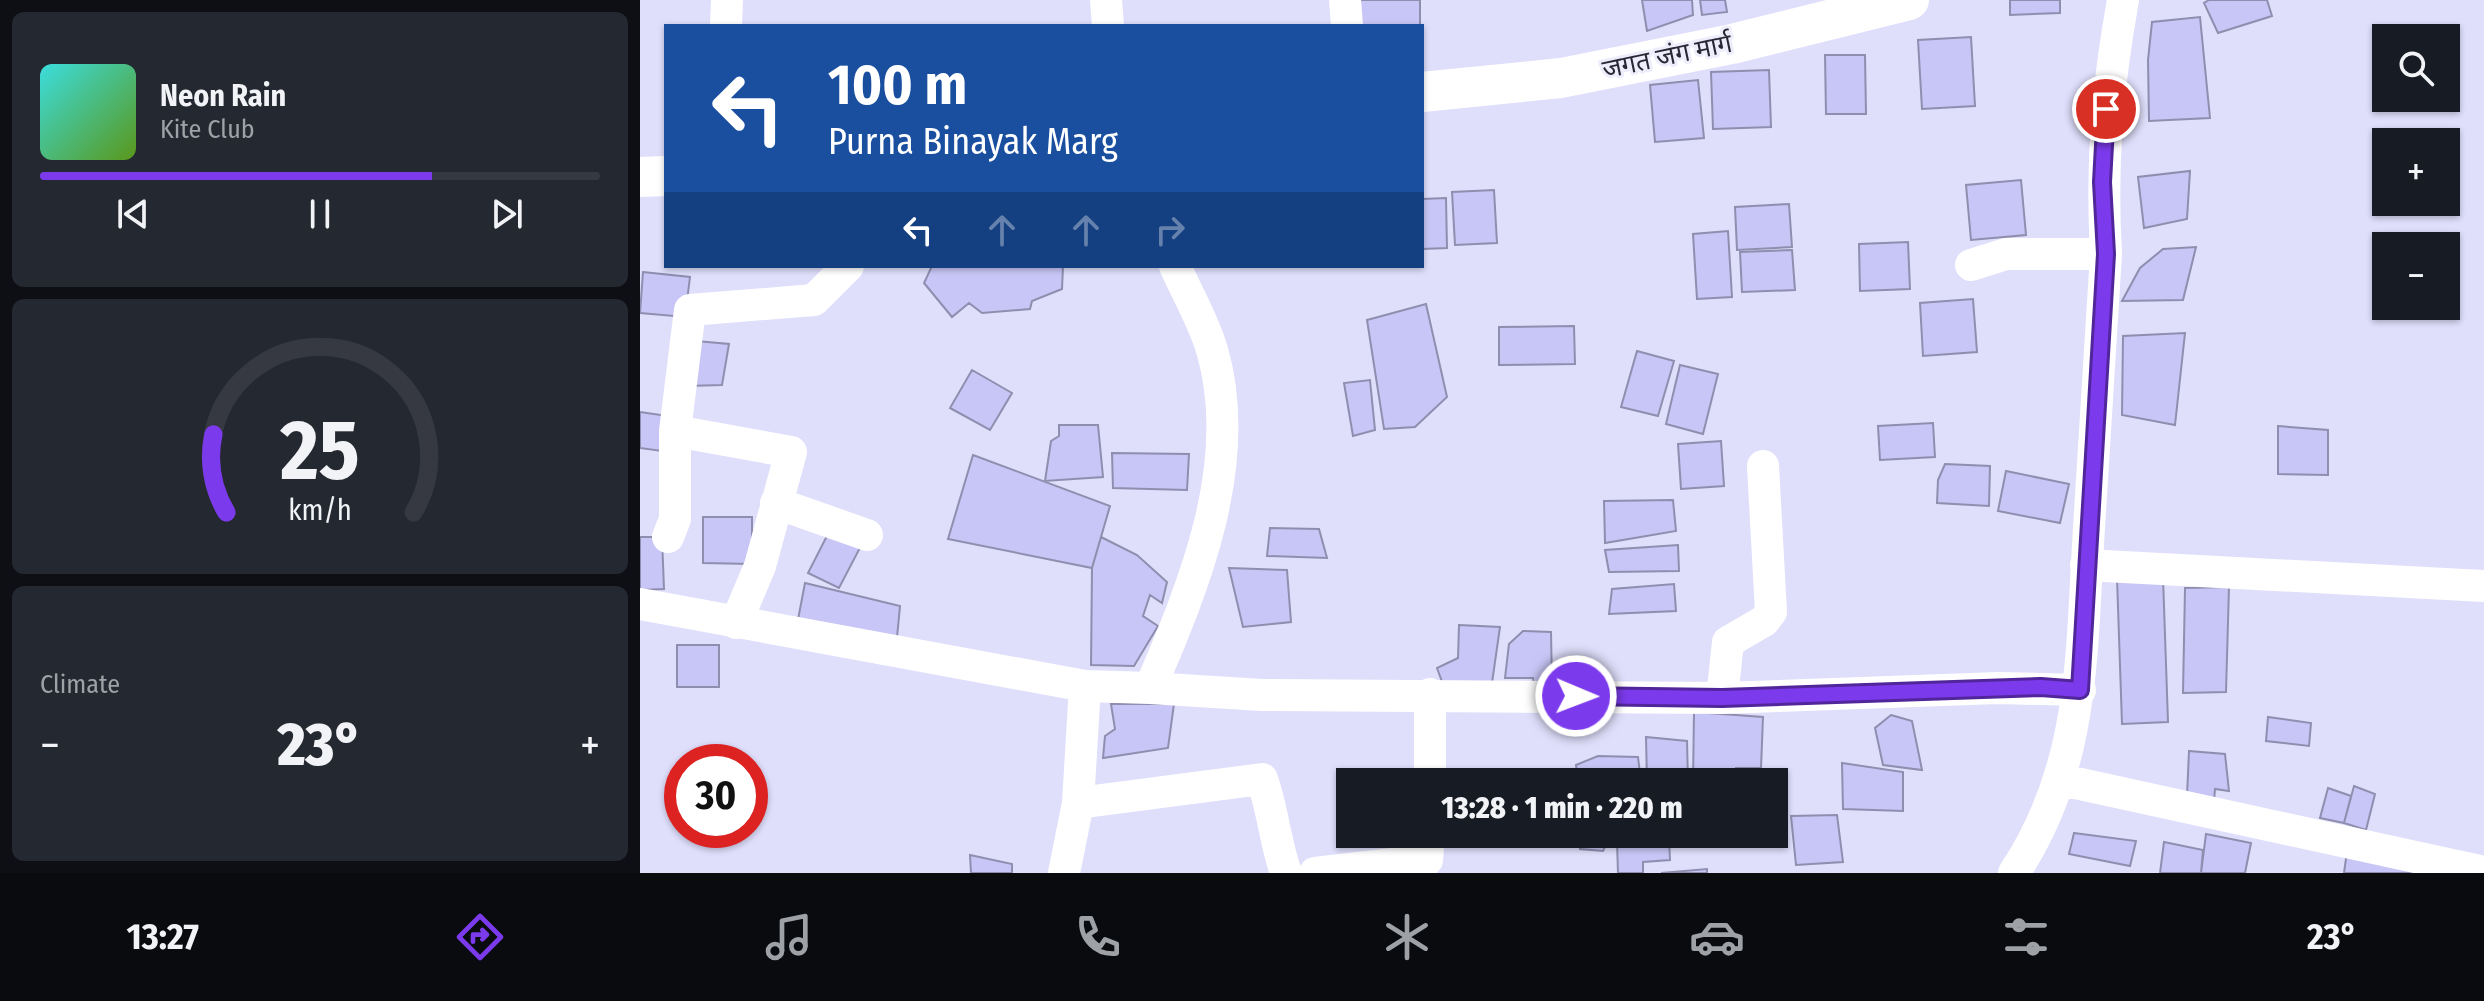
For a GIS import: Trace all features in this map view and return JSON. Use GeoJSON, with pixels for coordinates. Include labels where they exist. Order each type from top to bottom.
{"type":"FeatureCollection","features":[{"type":"Feature","properties":{"kind":"street"},"geometry":{"type":"LineString","coordinates":[[726,24],[727,0]]}},
{"type":"Feature","properties":{"kind":"street"},"geometry":{"type":"LineString","coordinates":[[1106,0],[1108,24]]}},
{"type":"Feature","properties":{"kind":"street"},"geometry":{"type":"LineString","coordinates":[[1345,0],[1347,24]]}},
{"type":"Feature","properties":{"kind":"street","name":"जगत जंग मार्ग"},"geometry":{"type":"LineString","coordinates":[[1424,92],[1561,78],[1732,44],[1909,0]]}},
{"type":"Feature","properties":{"kind":"street"},"geometry":{"type":"LineString","coordinates":[[2014,873],[2036,840],[2062,780],[2080,690],[2106,254],[2102,182],[2108,85],[2123,0]]}},
{"type":"Feature","properties":{"kind":"street"},"geometry":{"type":"LineString","coordinates":[[640,177],[664,176]]}},
{"type":"Feature","properties":{"kind":"street"},"geometry":{"type":"LineString","coordinates":[[1971,265],[2006,254],[2106,254]]}},
{"type":"Feature","properties":{"kind":"street"},"geometry":{"type":"LineString","coordinates":[[668,537],[675,519],[675,431],[690,310],[814,300],[846,268]]}},
{"type":"Feature","properties":{"kind":"street"},"geometry":{"type":"LineString","coordinates":[[1150,688],[1191,595],[1215,492],[1224,423],[1212,350],[1176,268]]}},
{"type":"Feature","properties":{"kind":"street"},"geometry":{"type":"LineString","coordinates":[[675,431],[791,452],[760,566],[736,623]]}},
{"type":"Feature","properties":{"kind":"street"},"geometry":{"type":"LineString","coordinates":[[1722,698],[1728,642],[1764,621],[1771,612],[1763,466]]}},
{"type":"Feature","properties":{"kind":"street"},"geometry":{"type":"LineString","coordinates":[[776,503],[867,535]]}},
{"type":"Feature","properties":{"kind":"street"},"geometry":{"type":"LineString","coordinates":[[2086,565],[2484,586]]}},
{"type":"Feature","properties":{"kind":"street"},"geometry":{"type":"LineString","coordinates":[[640,604],[1085,686],[1262,695],[1722,698],[2012,688],[2080,690]]}},
{"type":"Feature","properties":{"kind":"street"},"geometry":{"type":"LineString","coordinates":[[1064,873],[1078,803],[1085,686]]}},
{"type":"Feature","properties":{"kind":"street"},"geometry":{"type":"LineString","coordinates":[[1430,694],[1430,768]]}},
{"type":"Feature","properties":{"kind":"street"},"geometry":{"type":"LineString","coordinates":[[1078,803],[1262,779],[1273,809],[1274,829],[1286,873]]}},
{"type":"Feature","properties":{"kind":"street"},"geometry":{"type":"LineString","coordinates":[[2062,780],[2484,872]]}},
{"type":"Feature","properties":{"kind":"street"},"geometry":{"type":"LineString","coordinates":[[1315,873],[1427,860],[1428,848]]}},
{"type":"Feature","properties":{"kind":"building"},"geometry":{"type":"Polygon","coordinates":[[[1355,0],[1420,0],[1420,24],[1358,24],[1355,0]]]}},
{"type":"Feature","properties":{"kind":"building"},"geometry":{"type":"Polygon","coordinates":[[[1642,0],[1692,0],[1693,15],[1647,31],[1642,0]]]}},
{"type":"Feature","properties":{"kind":"building"},"geometry":{"type":"Polygon","coordinates":[[[1700,0],[1725,0],[1727,12],[1702,15],[1700,0]]]}},
{"type":"Feature","properties":{"kind":"building"},"geometry":{"type":"Polygon","coordinates":[[[2010,0],[2060,0],[2060,13],[2010,15],[2010,0]]]}},
{"type":"Feature","properties":{"kind":"building"},"geometry":{"type":"Polygon","coordinates":[[[2209,0],[2267,0],[2272,16],[2218,33],[2204,3],[2209,0]]]}},
{"type":"Feature","properties":{"kind":"building"},"geometry":{"type":"Polygon","coordinates":[[[2200,17],[2210,118],[2149,121],[2148,60],[2152,22],[2200,17]]]}},
{"type":"Feature","properties":{"kind":"building"},"geometry":{"type":"Polygon","coordinates":[[[1971,37],[1975,106],[1922,109],[1918,40],[1971,37]]]}},
{"type":"Feature","properties":{"kind":"building"},"geometry":{"type":"Polygon","coordinates":[[[1825,55],[1865,55],[1866,114],[1826,114],[1825,55]]]}},
{"type":"Feature","properties":{"kind":"building"},"geometry":{"type":"Polygon","coordinates":[[[1769,70],[1771,127],[1713,129],[1711,72],[1769,70]]]}},
{"type":"Feature","properties":{"kind":"building"},"geometry":{"type":"Polygon","coordinates":[[[1698,80],[1704,138],[1655,142],[1650,85],[1698,80]]]}},
{"type":"Feature","properties":{"kind":"building"},"geometry":{"type":"Polygon","coordinates":[[[2190,171],[2187,219],[2144,228],[2138,177],[2190,171]]]}},
{"type":"Feature","properties":{"kind":"building"},"geometry":{"type":"Polygon","coordinates":[[[2021,180],[2026,235],[1971,240],[1966,185],[2021,180]]]}},
{"type":"Feature","properties":{"kind":"building"},"geometry":{"type":"Polygon","coordinates":[[[1494,190],[1497,243],[1455,245],[1452,192],[1494,190]]]}},
{"type":"Feature","properties":{"kind":"building"},"geometry":{"type":"Polygon","coordinates":[[[1446,198],[1447,248],[1424,249],[1424,199],[1446,198]]]}},
{"type":"Feature","properties":{"kind":"building"},"geometry":{"type":"Polygon","coordinates":[[[1789,204],[1792,247],[1737,250],[1735,207],[1789,204]]]}},
{"type":"Feature","properties":{"kind":"building"},"geometry":{"type":"Polygon","coordinates":[[[1728,231],[1732,297],[1697,299],[1693,234],[1728,231]]]}},
{"type":"Feature","properties":{"kind":"building"},"geometry":{"type":"Polygon","coordinates":[[[1908,242],[1910,289],[1860,291],[1859,244],[1908,242]]]}},
{"type":"Feature","properties":{"kind":"building"},"geometry":{"type":"Polygon","coordinates":[[[2196,247],[2183,300],[2122,301],[2140,268],[2163,249],[2196,247]]]}},
{"type":"Feature","properties":{"kind":"building"},"geometry":{"type":"Polygon","coordinates":[[[1792,250],[1795,290],[1742,292],[1740,252],[1792,250]]]}},
{"type":"Feature","properties":{"kind":"building"},"geometry":{"type":"Polygon","coordinates":[[[931,268],[1063,268],[1062,289],[1032,301],[1030,309],[982,313],[969,303],[952,317],[924,283],[931,268]]]}},
{"type":"Feature","properties":{"kind":"building"},"geometry":{"type":"Polygon","coordinates":[[[643,272],[690,277],[685,317],[640,313],[643,272]]]}},
{"type":"Feature","properties":{"kind":"building"},"geometry":{"type":"Polygon","coordinates":[[[1973,299],[1977,352],[1923,356],[1920,303],[1973,299]]]}},
{"type":"Feature","properties":{"kind":"building"},"geometry":{"type":"Polygon","coordinates":[[[1426,304],[1447,397],[1415,427],[1384,429],[1367,320],[1426,304]]]}},
{"type":"Feature","properties":{"kind":"building"},"geometry":{"type":"Polygon","coordinates":[[[1574,326],[1575,364],[1499,365],[1499,327],[1574,326]]]}},
{"type":"Feature","properties":{"kind":"building"},"geometry":{"type":"Polygon","coordinates":[[[2185,333],[2175,425],[2122,415],[2123,336],[2185,333]]]}},
{"type":"Feature","properties":{"kind":"building"},"geometry":{"type":"Polygon","coordinates":[[[696,341],[729,344],[722,385],[686,386],[696,341]]]}},
{"type":"Feature","properties":{"kind":"building"},"geometry":{"type":"Polygon","coordinates":[[[1637,351],[1674,361],[1658,416],[1621,407],[1637,351]]]}},
{"type":"Feature","properties":{"kind":"building"},"geometry":{"type":"Polygon","coordinates":[[[1680,365],[1718,374],[1703,434],[1666,424],[1680,365]]]}},
{"type":"Feature","properties":{"kind":"building"},"geometry":{"type":"Polygon","coordinates":[[[972,370],[1012,393],[990,430],[950,408],[972,370]]]}},
{"type":"Feature","properties":{"kind":"building"},"geometry":{"type":"Polygon","coordinates":[[[1370,380],[1375,430],[1353,436],[1344,383],[1370,380]]]}},
{"type":"Feature","properties":{"kind":"building"},"geometry":{"type":"Polygon","coordinates":[[[640,412],[668,416],[662,451],[640,448],[640,412]]]}},
{"type":"Feature","properties":{"kind":"building"},"geometry":{"type":"Polygon","coordinates":[[[1933,423],[1935,457],[1880,460],[1878,426],[1933,423]]]}},
{"type":"Feature","properties":{"kind":"building"},"geometry":{"type":"Polygon","coordinates":[[[1059,425],[1098,425],[1103,477],[1045,481],[1051,441],[1059,436],[1059,425]]]}},
{"type":"Feature","properties":{"kind":"building"},"geometry":{"type":"Polygon","coordinates":[[[2278,426],[2328,430],[2328,475],[2278,474],[2278,426]]]}},
{"type":"Feature","properties":{"kind":"building"},"geometry":{"type":"Polygon","coordinates":[[[1721,441],[1724,486],[1681,489],[1678,444],[1721,441]]]}},
{"type":"Feature","properties":{"kind":"building"},"geometry":{"type":"Polygon","coordinates":[[[1112,453],[1189,454],[1187,490],[1113,488],[1112,453]]]}},
{"type":"Feature","properties":{"kind":"building"},"geometry":{"type":"Polygon","coordinates":[[[973,455],[1110,506],[1092,568],[948,539],[973,455]]]}},
{"type":"Feature","properties":{"kind":"building"},"geometry":{"type":"Polygon","coordinates":[[[1945,464],[1990,466],[1989,506],[1937,503],[1938,480],[1945,464]]]}},
{"type":"Feature","properties":{"kind":"building"},"geometry":{"type":"Polygon","coordinates":[[[2006,471],[2069,484],[2060,523],[1998,511],[2006,471]]]}},
{"type":"Feature","properties":{"kind":"building"},"geometry":{"type":"Polygon","coordinates":[[[1673,500],[1676,531],[1605,543],[1604,501],[1673,500]]]}},
{"type":"Feature","properties":{"kind":"building"},"geometry":{"type":"Polygon","coordinates":[[[703,517],[752,517],[752,564],[703,563],[703,517]]]}},
{"type":"Feature","properties":{"kind":"building"},"geometry":{"type":"Polygon","coordinates":[[[832,526],[863,542],[839,588],[808,573],[832,526]]]}},
{"type":"Feature","properties":{"kind":"building"},"geometry":{"type":"Polygon","coordinates":[[[1270,528],[1319,529],[1327,558],[1267,556],[1270,528]]]}},
{"type":"Feature","properties":{"kind":"building"},"geometry":{"type":"Polygon","coordinates":[[[640,537],[662,537],[664,589],[640,590],[640,537]]]}},
{"type":"Feature","properties":{"kind":"building"},"geometry":{"type":"Polygon","coordinates":[[[1101,537],[1137,555],[1167,582],[1162,603],[1150,595],[1143,616],[1158,626],[1134,666],[1091,665],[1092,568],[1101,537]]]}},
{"type":"Feature","properties":{"kind":"building"},"geometry":{"type":"Polygon","coordinates":[[[1678,545],[1679,571],[1609,572],[1605,550],[1678,545]]]}},
{"type":"Feature","properties":{"kind":"building"},"geometry":{"type":"Polygon","coordinates":[[[1229,568],[1287,570],[1291,622],[1243,627],[1229,568]]]}},
{"type":"Feature","properties":{"kind":"building"},"geometry":{"type":"Polygon","coordinates":[[[2163,577],[2168,722],[2122,724],[2117,578],[2163,577]]]}},
{"type":"Feature","properties":{"kind":"building"},"geometry":{"type":"Polygon","coordinates":[[[805,583],[900,606],[896,648],[796,630],[805,583]]]}},
{"type":"Feature","properties":{"kind":"building"},"geometry":{"type":"Polygon","coordinates":[[[1674,584],[1676,611],[1609,614],[1612,589],[1674,584]]]}},
{"type":"Feature","properties":{"kind":"building"},"geometry":{"type":"Polygon","coordinates":[[[2229,587],[2226,692],[2183,693],[2185,588],[2229,587]]]}},
{"type":"Feature","properties":{"kind":"building"},"geometry":{"type":"Polygon","coordinates":[[[1459,625],[1500,627],[1492,683],[1444,687],[1437,668],[1458,658],[1459,625]]]}},
{"type":"Feature","properties":{"kind":"building"},"geometry":{"type":"Polygon","coordinates":[[[1523,631],[1551,632],[1552,685],[1534,687],[1533,678],[1505,678],[1509,644],[1523,631]]]}},
{"type":"Feature","properties":{"kind":"building"},"geometry":{"type":"Polygon","coordinates":[[[677,645],[719,645],[719,687],[677,687],[677,645]]]}},
{"type":"Feature","properties":{"kind":"building"},"geometry":{"type":"Polygon","coordinates":[[[1111,704],[1174,704],[1168,748],[1103,758],[1105,736],[1115,729],[1111,704]]]}},
{"type":"Feature","properties":{"kind":"building"},"geometry":{"type":"Polygon","coordinates":[[[1694,712],[1763,717],[1761,768],[1693,768],[1694,712]]]}},
{"type":"Feature","properties":{"kind":"building"},"geometry":{"type":"Polygon","coordinates":[[[1891,715],[1912,721],[1922,770],[1883,765],[1875,728],[1891,715]]]}},
{"type":"Feature","properties":{"kind":"building"},"geometry":{"type":"Polygon","coordinates":[[[2268,717],[2311,723],[2309,746],[2266,741],[2268,717]]]}},
{"type":"Feature","properties":{"kind":"building"},"geometry":{"type":"Polygon","coordinates":[[[1646,737],[1687,741],[1688,768],[1647,768],[1646,737]]]}},
{"type":"Feature","properties":{"kind":"building"},"geometry":{"type":"Polygon","coordinates":[[[2189,751],[2225,754],[2229,791],[2215,789],[2214,801],[2187,796],[2189,751]]]}},
{"type":"Feature","properties":{"kind":"building"},"geometry":{"type":"Polygon","coordinates":[[[1598,756],[1638,757],[1639,768],[1576,768],[1576,765],[1598,756]]]}},
{"type":"Feature","properties":{"kind":"building"},"geometry":{"type":"Polygon","coordinates":[[[1842,763],[1903,772],[1903,811],[1843,809],[1842,763]]]}},
{"type":"Feature","properties":{"kind":"building"},"geometry":{"type":"Polygon","coordinates":[[[2354,786],[2375,794],[2366,830],[2344,823],[2354,786]]]}},
{"type":"Feature","properties":{"kind":"building"},"geometry":{"type":"Polygon","coordinates":[[[2328,788],[2351,796],[2344,823],[2320,818],[2328,788]]]}},
{"type":"Feature","properties":{"kind":"building"},"geometry":{"type":"Polygon","coordinates":[[[1837,815],[1843,862],[1796,865],[1791,816],[1837,815]]]}},
{"type":"Feature","properties":{"kind":"building"},"geometry":{"type":"Polygon","coordinates":[[[2074,833],[2136,841],[2130,866],[2069,854],[2074,833]]]}},
{"type":"Feature","properties":{"kind":"building"},"geometry":{"type":"Polygon","coordinates":[[[2206,834],[2251,843],[2245,873],[2201,873],[2206,834]]]}},
{"type":"Feature","properties":{"kind":"building"},"geometry":{"type":"Polygon","coordinates":[[[2164,842],[2203,850],[2201,873],[2160,873],[2164,842]]]}},
{"type":"Feature","properties":{"kind":"building"},"geometry":{"type":"Polygon","coordinates":[[[2348,844],[2450,873],[2344,873],[2348,844]]]}},
{"type":"Feature","properties":{"kind":"building"},"geometry":{"type":"Polygon","coordinates":[[[1580,848],[1604,848],[1603,851],[1580,848]]]}},
{"type":"Feature","properties":{"kind":"building"},"geometry":{"type":"Polygon","coordinates":[[[1617,848],[1669,848],[1670,860],[1643,862],[1643,873],[1618,873],[1617,848]]]}},
{"type":"Feature","properties":{"kind":"building"},"geometry":{"type":"Polygon","coordinates":[[[970,855],[1012,864],[1012,873],[971,873],[970,855]]]}},
{"type":"Feature","properties":{"kind":"building"},"geometry":{"type":"Polygon","coordinates":[[[1707,869],[1707,873],[1661,873],[1707,869]]]}},
{"type":"Feature","properties":{"kind":"route"},"geometry":{"type":"LineString","coordinates":[[1576,696],[1722,698],[2041,687],[2080,690],[2106,254],[2102,182],[2106,109]]}}]}
